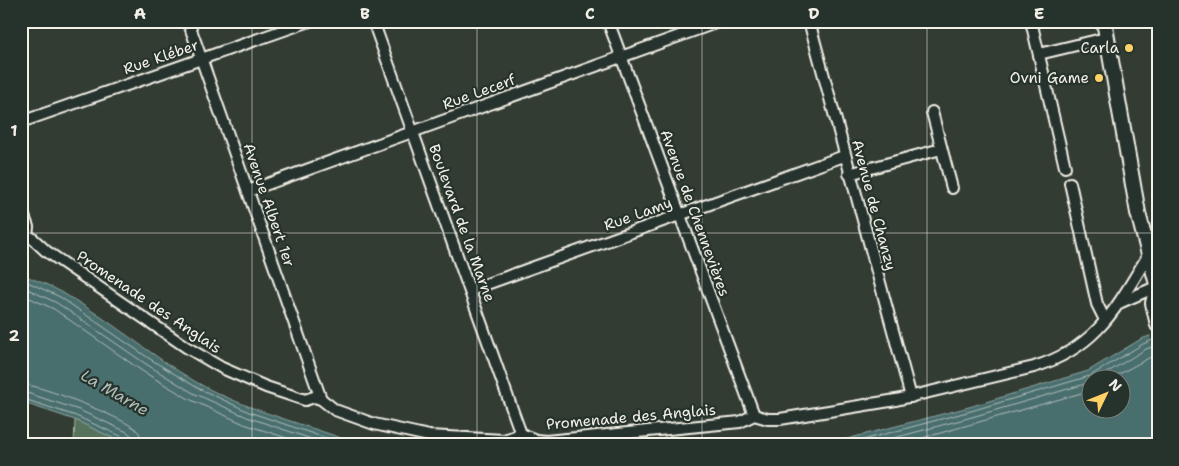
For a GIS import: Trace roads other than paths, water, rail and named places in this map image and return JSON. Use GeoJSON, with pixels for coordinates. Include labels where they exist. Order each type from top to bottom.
{"type":"FeatureCollection","features":[{"type":"Feature","properties":{"kind":"main road"},"geometry":{"type":"LineString","coordinates":[[1104,21],[1138,213],[1157,287],[1153,303],[1157,322]]}},
{"type":"Feature","properties":{"kind":"street","name":"Avenue Albert 1er"},"geometry":{"type":"LineString","coordinates":[[188,21],[321,399]]}},
{"type":"Feature","properties":{"kind":"street","name":"Rue Kléber"},"geometry":{"type":"LineString","coordinates":[[21,122],[310,21]]}},
{"type":"Feature","properties":{"kind":"street","name":"Boulevard de la Marne"},"geometry":{"type":"LineString","coordinates":[[374,21],[521,434]]}},
{"type":"Feature","properties":{"kind":"street","name":"Avenue de Chennevières"},"geometry":{"type":"LineString","coordinates":[[608,21],[754,415]]}},
{"type":"Feature","properties":{"kind":"street","name":"Rue Lecerf"},"geometry":{"type":"LineString","coordinates":[[248,191],[721,21]]}},
{"type":"Feature","properties":{"kind":"street","name":"Avenue de Chanzy"},"geometry":{"type":"LineString","coordinates":[[809,21],[844,156],[911,397]]}},
{"type":"Feature","properties":{"kind":"street"},"geometry":{"type":"LineString","coordinates":[[1031,21],[1065,167]]}},
{"type":"Feature","properties":{"kind":"street"},"geometry":{"type":"LineString","coordinates":[[1039,54],[1106,38]]}},
{"type":"Feature","properties":{"kind":"street"},"geometry":{"type":"LineString","coordinates":[[932,112],[952,188]]}},
{"type":"Feature","properties":{"kind":"street"},"geometry":{"type":"LineString","coordinates":[[849,174],[941,149]]}},
{"type":"Feature","properties":{"kind":"street","name":"Rue Lamy"},"geometry":{"type":"LineString","coordinates":[[470,290],[844,156]]}},
{"type":"Feature","properties":{"kind":"street"},"geometry":{"type":"LineString","coordinates":[[1070,183],[1097,304],[1105,320]]}},
{"type":"Feature","properties":{"kind":"street"},"geometry":{"type":"LineString","coordinates":[[21,208],[28,227],[24,235]]}},
{"type":"Feature","properties":{"kind":"street","name":"Promenade des Anglais"},"geometry":{"type":"LineString","coordinates":[[24,235],[186,347],[222,368],[266,387],[305,400],[314,397],[321,399],[335,410],[366,421],[430,436],[504,440],[521,434],[536,440],[546,440],[740,422],[754,415],[768,419],[780,419],[911,397],[1055,360],[1074,350],[1090,337],[1119,303],[1149,254]]}},
{"type":"Feature","properties":{"kind":"street","name":"Promenade des Anglais"},"geometry":{"type":"LineString","coordinates":[[1119,303],[1157,287]]}},
{"type":"Feature","properties":{"kind":"water","name":"La Marne"},"geometry":{"type":"Polygon","coordinates":[[[21,274],[53,288],[80,303],[162,360],[215,392],[256,409],[360,445],[128,445],[75,420],[21,402],[21,274]]]}},
{"type":"Feature","properties":{"kind":"water"},"geometry":{"type":"Polygon","coordinates":[[[1158,333],[1158,445],[824,445],[969,407],[1082,373],[1082,418],[1132,418],[1132,368],[1093,368],[1141,339],[1158,333]]]}},
{"type":"Feature","properties":{"kind":"place","name":"Carla"},"geometry":{"type":"Point","coordinates":[1129,48]}},
{"type":"Feature","properties":{"kind":"place","name":"Ovni Game"},"geometry":{"type":"Point","coordinates":[1099,78]}}]}
